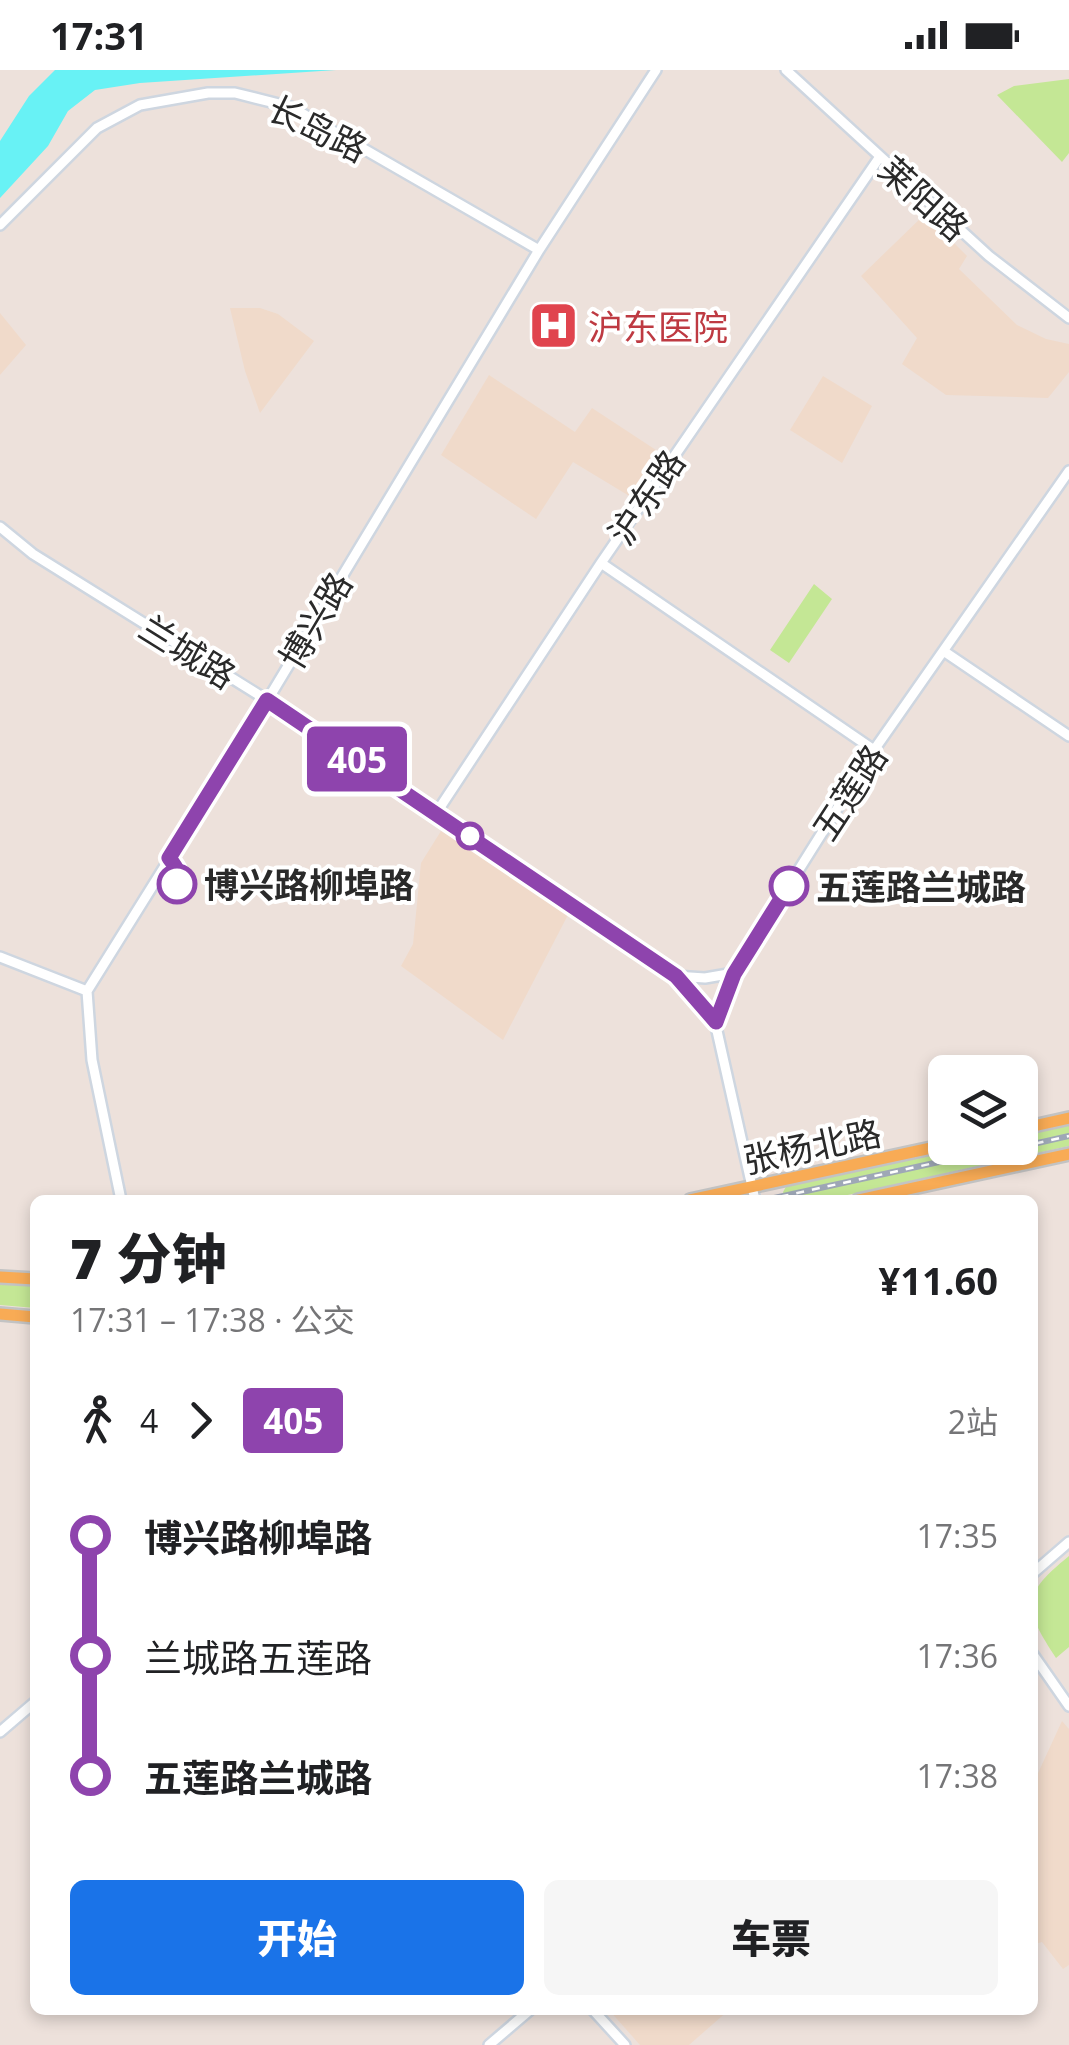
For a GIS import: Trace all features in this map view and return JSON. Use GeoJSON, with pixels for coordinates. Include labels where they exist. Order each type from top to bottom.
{"type":"FeatureCollection","features":[{"type":"Feature","properties":{"kind":"main road"},"geometry":{"type":"LineString","coordinates":[[1038,1125],[1069,1118]]}},
{"type":"Feature","properties":{"kind":"main road","name":"张杨北路"},"geometry":{"type":"LineString","coordinates":[[754,1194],[928,1149]]}},
{"type":"Feature","properties":{"kind":"main road","name":"张杨北路"},"geometry":{"type":"LineString","coordinates":[[881,1195],[1069,1154]]}},
{"type":"Feature","properties":{"kind":"main road"},"geometry":{"type":"LineString","coordinates":[[0,1277],[30,1279]]}},
{"type":"Feature","properties":{"kind":"main road"},"geometry":{"type":"LineString","coordinates":[[0,1314],[30,1317]]}},
{"type":"Feature","properties":{"kind":"street","name":"博兴路"},"geometry":{"type":"LineString","coordinates":[[87,992],[539,250],[656,70]]}},
{"type":"Feature","properties":{"kind":"street","name":"莱阳路"},"geometry":{"type":"LineString","coordinates":[[786,70],[988,256],[1069,318]]}},
{"type":"Feature","properties":{"kind":"street","name":"长岛路"},"geometry":{"type":"LineString","coordinates":[[0,224],[98,128],[140,105],[235,92],[291,107],[539,250]]}},
{"type":"Feature","properties":{"kind":"street","name":"沪东路"},"geometry":{"type":"LineString","coordinates":[[874,750],[601,563],[879,158]]}},
{"type":"Feature","properties":{"kind":"street","name":"五莲路"},"geometry":{"type":"LineString","coordinates":[[716,1022],[734,974],[874,750],[1069,471]]}},
{"type":"Feature","properties":{"kind":"street","name":"兰城路"},"geometry":{"type":"LineString","coordinates":[[0,527],[33,554],[437,812],[676,976],[716,1022]]}},
{"type":"Feature","properties":{"kind":"street"},"geometry":{"type":"LineString","coordinates":[[437,812],[601,563]]}},
{"type":"Feature","properties":{"kind":"street"},"geometry":{"type":"LineString","coordinates":[[945,652],[1069,736]]}},
{"type":"Feature","properties":{"kind":"street"},"geometry":{"type":"LineString","coordinates":[[0,957],[87,992],[92,1060],[120,1195]]}},
{"type":"Feature","properties":{"kind":"street"},"geometry":{"type":"LineString","coordinates":[[676,976],[734,974]]}},
{"type":"Feature","properties":{"kind":"street"},"geometry":{"type":"LineString","coordinates":[[716,1022],[754,1194]]}},
{"type":"Feature","properties":{"kind":"street"},"geometry":{"type":"LineString","coordinates":[[1038,1569],[1069,1542]]}},
{"type":"Feature","properties":{"kind":"street"},"geometry":{"type":"LineString","coordinates":[[1038,1662],[1069,1706]]}},
{"type":"Feature","properties":{"kind":"street"},"geometry":{"type":"LineString","coordinates":[[0,1732],[30,1706]]}},
{"type":"Feature","properties":{"kind":"street"},"geometry":{"type":"LineString","coordinates":[[489,2045],[524,2015]]}},
{"type":"Feature","properties":{"kind":"street"},"geometry":{"type":"LineString","coordinates":[[598,2015],[626,2045]]}},
{"type":"Feature","properties":{"kind":"shaded area"},"geometry":{"type":"Polygon","coordinates":[[[925,214],[967,256],[959,269],[1017,325],[1046,339],[1069,344],[1069,372],[1048,398],[946,395],[902,364],[917,338],[861,276],[925,214]]]}},
{"type":"Feature","properties":{"kind":"shaded area"},"geometry":{"type":"Polygon","coordinates":[[[230,308],[260,308],[278,314],[314,341],[260,413],[245,371],[230,308]]]}},
{"type":"Feature","properties":{"kind":"shaded area"},"geometry":{"type":"Polygon","coordinates":[[[0,313],[26,345],[0,375],[0,313]]]}},
{"type":"Feature","properties":{"kind":"shaded area"},"geometry":{"type":"Polygon","coordinates":[[[489,375],[575,432],[592,408],[659,452],[631,497],[573,462],[536,519],[441,455],[489,375]]]}},
{"type":"Feature","properties":{"kind":"shaded area"},"geometry":{"type":"Polygon","coordinates":[[[823,376],[872,406],[842,463],[790,430],[823,376]]]}},
{"type":"Feature","properties":{"kind":"shaded area"},"geometry":{"type":"Polygon","coordinates":[[[441,831],[570,911],[503,1040],[401,966],[413,944],[421,863],[441,831]]]}},
{"type":"Feature","properties":{"kind":"shaded area"},"geometry":{"type":"Polygon","coordinates":[[[1062,1721],[1069,1729],[1069,1965],[1063,1969],[1042,1942],[1038,1943],[1038,1773],[1062,1721]]]}},
{"type":"Feature","properties":{"kind":"shaded area"},"geometry":{"type":"Polygon","coordinates":[[[613,2015],[723,2015],[689,2045],[640,2045],[613,2015]]]}},
{"type":"Feature","properties":{"kind":"green space"},"geometry":{"type":"Polygon","coordinates":[[[1069,79],[1069,153],[1062,162],[997,95],[1014,86],[1069,79]]]}},
{"type":"Feature","properties":{"kind":"green space"},"geometry":{"type":"Polygon","coordinates":[[[814,584],[832,599],[789,663],[770,650],[814,584]]]}},
{"type":"Feature","properties":{"kind":"green space"},"geometry":{"type":"Polygon","coordinates":[[[1069,1125],[1069,1146],[1038,1153],[1038,1131],[1069,1125]]]}},
{"type":"Feature","properties":{"kind":"green space"},"geometry":{"type":"Polygon","coordinates":[[[928,1155],[928,1165],[983,1165],[848,1195],[784,1195],[787,1185],[928,1155]]]}},
{"type":"Feature","properties":{"kind":"green space"},"geometry":{"type":"Polygon","coordinates":[[[0,1283],[30,1285],[30,1308],[0,1305],[0,1283]]]}},
{"type":"Feature","properties":{"kind":"green space"},"geometry":{"type":"Polygon","coordinates":[[[1069,1556],[1069,1647],[1056,1658],[1038,1628],[1038,1588],[1069,1556]]]}},
{"type":"Feature","properties":{"kind":"water"},"geometry":{"type":"Polygon","coordinates":[[[55,70],[336,70],[140,83],[95,90],[68,111],[48,146],[0,198],[0,141],[29,96],[55,70]]]}},
{"type":"Feature","properties":{"kind":"railway"},"geometry":{"type":"LineString","coordinates":[[1038,1143],[1069,1136]]}},
{"type":"Feature","properties":{"kind":"railway"},"geometry":{"type":"LineString","coordinates":[[788,1195],[928,1164]]}},
{"type":"Feature","properties":{"kind":"bus line","name":"405"},"geometry":{"type":"LineString","coordinates":[[177,884],[178,869],[169,858],[267,700],[676,976],[716,1022],[734,974],[789,886]]}},
{"type":"Feature","properties":{"kind":"place","name":"沪东医院"},"geometry":{"type":"Point","coordinates":[553,326]}},
{"type":"Feature","properties":{"kind":"place","name":"博兴路柳埠路"},"geometry":{"type":"Point","coordinates":[177,884]}},
{"type":"Feature","properties":{"kind":"place","name":"五莲路兰城路"},"geometry":{"type":"Point","coordinates":[789,886]}}]}
